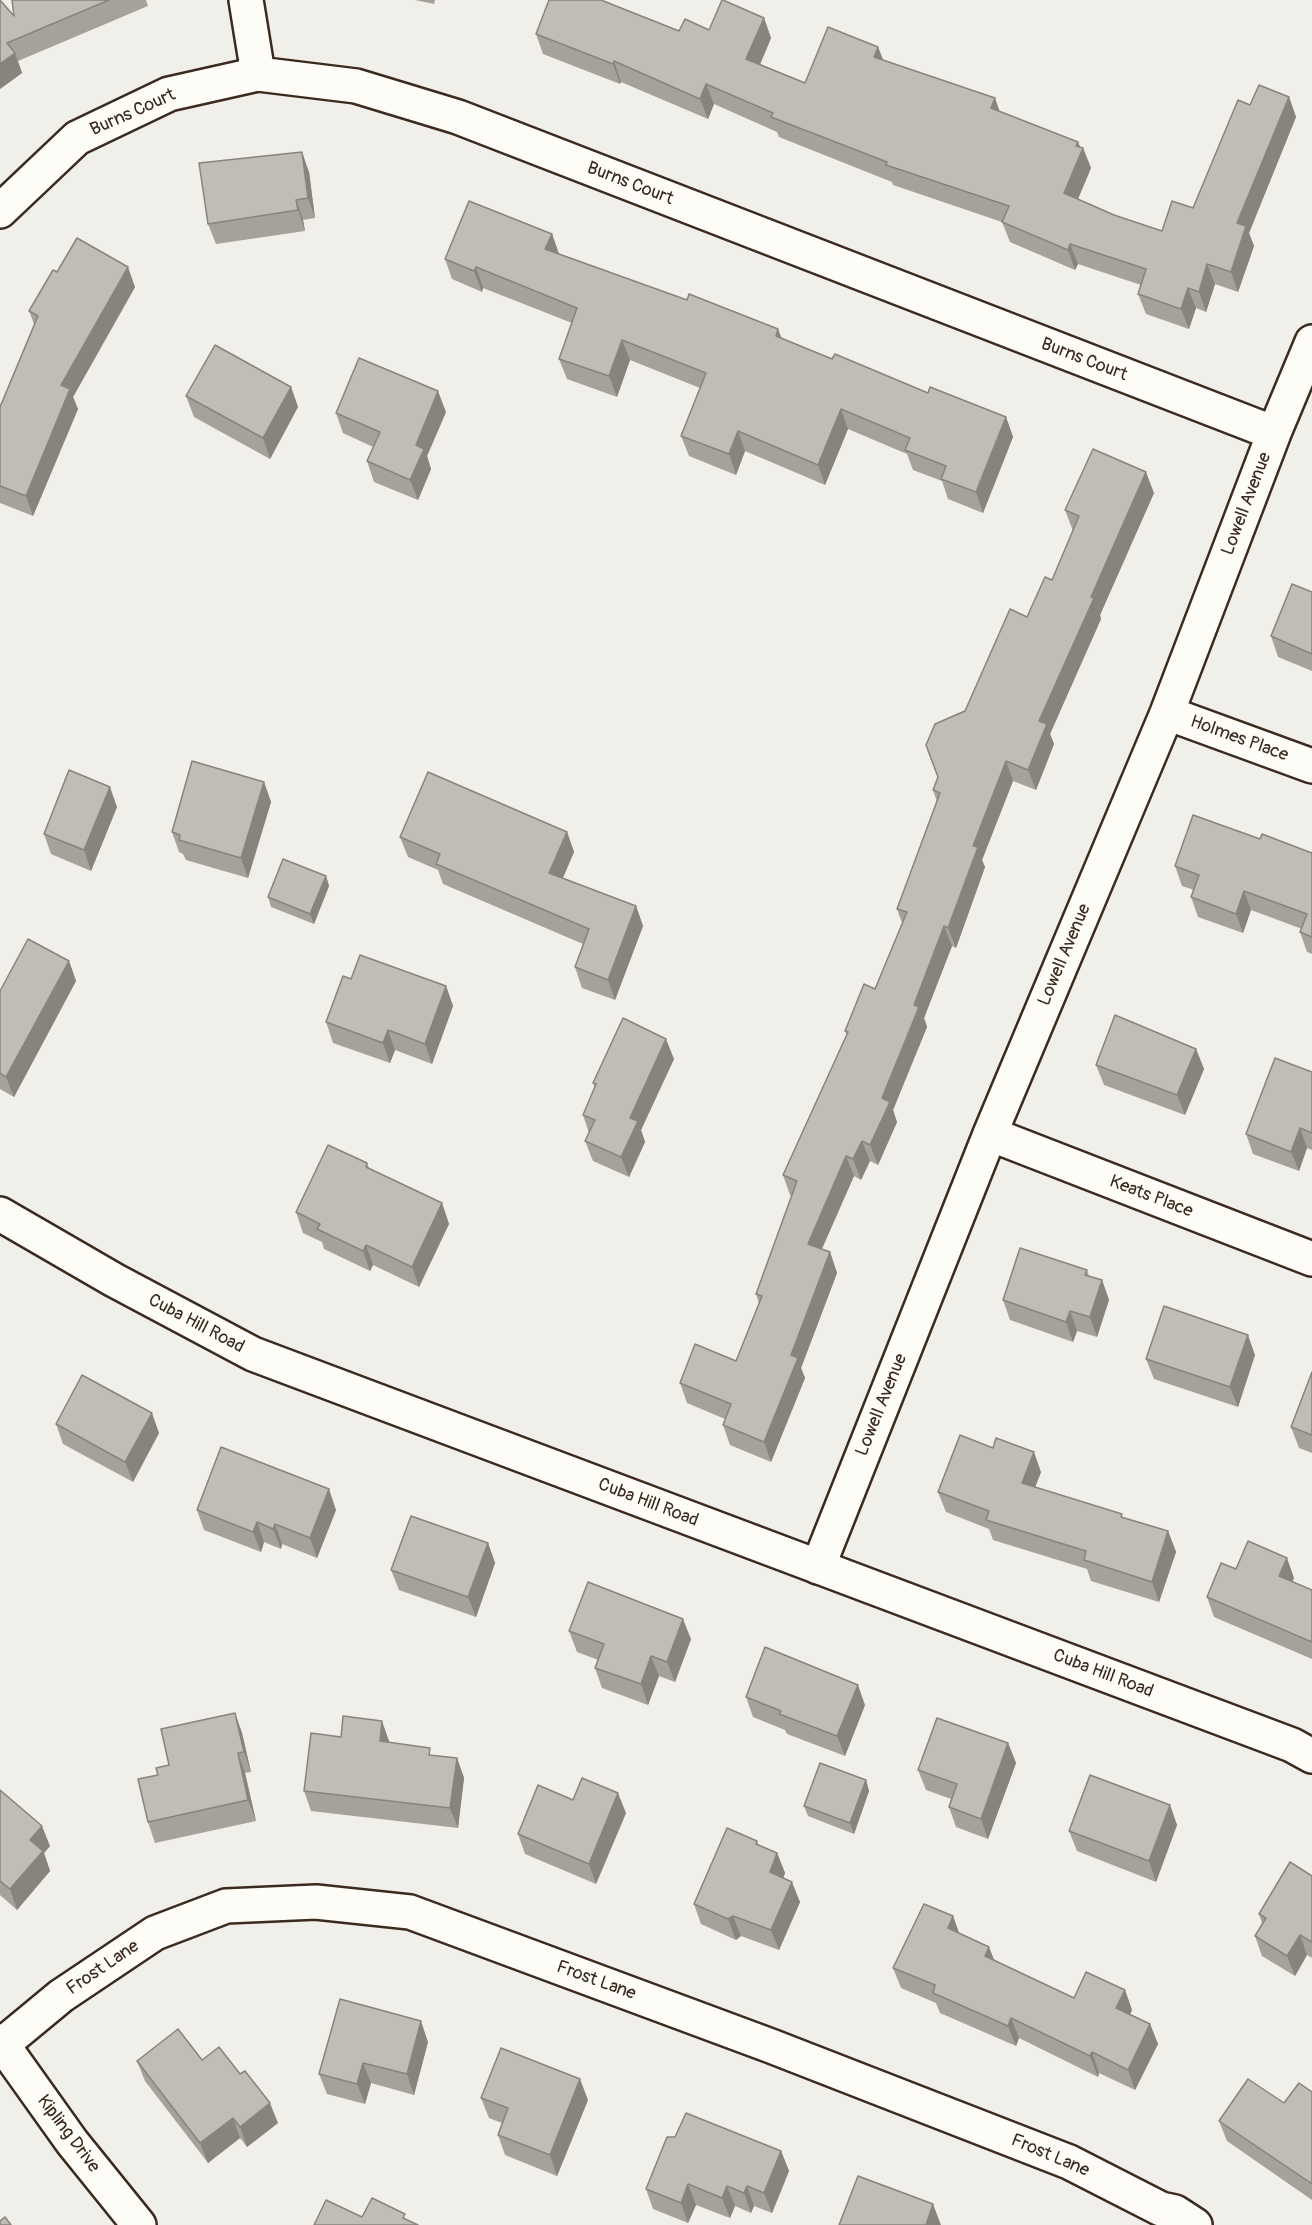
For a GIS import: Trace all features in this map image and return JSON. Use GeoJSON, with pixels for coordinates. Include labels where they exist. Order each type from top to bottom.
{"type":"FeatureCollection","features":[{"type":"Feature","properties":{"kind":"street"},"geometry":{"type":"LineString","coordinates":[[246,0],[258,74]]}},
{"type":"Feature","properties":{"kind":"street","name":"Burns Court"},"geometry":{"type":"LineString","coordinates":[[0,211],[77,138],[170,94],[258,74],[356,86],[458,117],[1274,433]]}},
{"type":"Feature","properties":{"kind":"street","name":"Lowell Avenue"},"geometry":{"type":"LineString","coordinates":[[818,1567],[990,1134],[1167,713],[1274,433],[1312,342]]}},
{"type":"Feature","properties":{"kind":"street","name":"Holmes Place"},"geometry":{"type":"LineString","coordinates":[[1167,713],[1312,766]]}},
{"type":"Feature","properties":{"kind":"street","name":"Keats Place"},"geometry":{"type":"LineString","coordinates":[[990,1134],[1312,1259]]}},
{"type":"Feature","properties":{"kind":"street","name":"Cuba Hill Road"},"geometry":{"type":"LineString","coordinates":[[0,1214],[114,1280],[253,1354],[1292,1745],[1312,1756]]}},
{"type":"Feature","properties":{"kind":"street","name":"Frost Lane"},"geometry":{"type":"LineString","coordinates":[[2,2043],[61,1996],[155,1933],[226,1906],[316,1902],[410,1912],[771,2046],[1069,2162],[1161,2208],[1176,2212],[1195,2225]]}},
{"type":"Feature","properties":{"kind":"street","name":"Kipling Drive"},"geometry":{"type":"LineString","coordinates":[[2,2043],[72,2142],[139,2225]]}},
{"type":"Feature","properties":{"kind":"building"},"geometry":{"type":"Polygon","coordinates":[[[0,0],[14,16],[12,0],[109,0],[7,43],[15,53],[0,64],[0,0]]]}},
{"type":"Feature","properties":{"kind":"building"},"geometry":{"type":"Polygon","coordinates":[[[549,0],[601,0],[679,31],[685,19],[709,30],[723,0],[764,18],[746,59],[805,83],[828,27],[878,47],[874,57],[995,98],[991,108],[1078,142],[1076,146],[1083,148],[1064,193],[1114,215],[1162,231],[1172,201],[1193,208],[1238,100],[1250,105],[1259,85],[1289,97],[1237,223],[1246,226],[1231,272],[1207,264],[1199,292],[1188,288],[1181,309],[1138,294],[1146,269],[1070,244],[1068,250],[1002,222],[1009,206],[886,165],[887,162],[771,117],[773,113],[706,84],[700,99],[614,61],[613,64],[536,34],[549,0]]]}},
{"type":"Feature","properties":{"kind":"building"},"geometry":{"type":"Polygon","coordinates":[[[302,152],[308,198],[296,200],[298,210],[208,224],[199,163],[302,152]]]}},
{"type":"Feature","properties":{"kind":"building"},"geometry":{"type":"Polygon","coordinates":[[[469,201],[552,234],[545,249],[687,300],[689,294],[778,329],[776,336],[832,359],[835,354],[928,393],[930,387],[1006,417],[976,492],[941,479],[946,466],[905,450],[910,438],[841,409],[818,465],[738,431],[729,454],[681,436],[706,373],[622,340],[609,376],[559,359],[577,308],[476,267],[474,271],[445,259],[469,201]]]}},
{"type":"Feature","properties":{"kind":"building"},"geometry":{"type":"Polygon","coordinates":[[[77,238],[128,267],[61,385],[70,389],[26,496],[0,486],[0,407],[38,316],[29,311],[53,270],[57,272],[77,238]]]}},
{"type":"Feature","properties":{"kind":"building"},"geometry":{"type":"Polygon","coordinates":[[[215,345],[291,387],[263,438],[186,396],[215,345]]]}},
{"type":"Feature","properties":{"kind":"building"},"geometry":{"type":"Polygon","coordinates":[[[359,358],[438,391],[416,445],[424,449],[410,480],[367,461],[380,432],[336,413],[359,358]]]}},
{"type":"Feature","properties":{"kind":"building"},"geometry":{"type":"Polygon","coordinates":[[[1093,449],[1146,472],[1091,597],[1094,598],[1039,721],[1047,724],[1028,770],[1006,761],[973,846],[978,847],[948,928],[944,926],[914,1005],[919,1007],[882,1098],[890,1102],[870,1145],[862,1141],[853,1159],[846,1156],[808,1244],[830,1252],[791,1355],[798,1358],[764,1442],[723,1425],[731,1404],[680,1383],[695,1344],[736,1361],[762,1296],[756,1294],[797,1181],[783,1175],[848,1032],[845,1031],[864,984],[875,989],[907,912],[897,909],[940,793],[933,790],[938,777],[926,745],[935,724],[965,711],[1010,609],[1027,617],[1045,577],[1052,580],[1079,516],[1065,510],[1093,449]]]}},
{"type":"Feature","properties":{"kind":"building"},"geometry":{"type":"Polygon","coordinates":[[[1292,584],[1312,592],[1312,654],[1271,636],[1292,584]]]}},
{"type":"Feature","properties":{"kind":"building"},"geometry":{"type":"Polygon","coordinates":[[[192,761],[264,782],[241,858],[179,840],[180,835],[172,832],[192,761]]]}},
{"type":"Feature","properties":{"kind":"building"},"geometry":{"type":"Polygon","coordinates":[[[69,770],[110,787],[84,850],[44,834],[69,770]]]}},
{"type":"Feature","properties":{"kind":"building"},"geometry":{"type":"Polygon","coordinates":[[[428,772],[567,832],[549,873],[636,906],[608,980],[575,967],[589,929],[436,864],[440,854],[400,837],[428,772]]]}},
{"type":"Feature","properties":{"kind":"building"},"geometry":{"type":"Polygon","coordinates":[[[1193,815],[1260,839],[1262,834],[1312,853],[1312,937],[1300,932],[1307,914],[1244,891],[1236,914],[1191,897],[1199,875],[1175,866],[1193,815]]]}},
{"type":"Feature","properties":{"kind":"building"},"geometry":{"type":"Polygon","coordinates":[[[283,859],[326,876],[310,914],[268,897],[283,859]]]}},
{"type":"Feature","properties":{"kind":"building"},"geometry":{"type":"Polygon","coordinates":[[[28,939],[69,961],[6,1077],[0,1073],[0,991],[28,939]]]}},
{"type":"Feature","properties":{"kind":"building"},"geometry":{"type":"Polygon","coordinates":[[[360,955],[446,986],[425,1044],[388,1030],[383,1043],[326,1022],[343,976],[351,979],[360,955]]]}},
{"type":"Feature","properties":{"kind":"building"},"geometry":{"type":"Polygon","coordinates":[[[1115,1015],[1196,1049],[1177,1095],[1096,1065],[1115,1015]]]}},
{"type":"Feature","properties":{"kind":"building"},"geometry":{"type":"Polygon","coordinates":[[[623,1018],[666,1039],[630,1118],[638,1121],[621,1157],[585,1141],[595,1120],[583,1115],[596,1084],[593,1083],[623,1018]]]}},
{"type":"Feature","properties":{"kind":"building"},"geometry":{"type":"Polygon","coordinates":[[[1275,1058],[1312,1072],[1312,1133],[1300,1128],[1291,1152],[1246,1134],[1275,1058]]]}},
{"type":"Feature","properties":{"kind":"building"},"geometry":{"type":"Polygon","coordinates":[[[328,1145],[367,1163],[366,1167],[442,1203],[412,1267],[366,1245],[363,1251],[317,1229],[320,1224],[296,1212],[328,1145]]]}},
{"type":"Feature","properties":{"kind":"building"},"geometry":{"type":"Polygon","coordinates":[[[1020,1248],[1087,1270],[1085,1275],[1102,1280],[1090,1317],[1070,1311],[1066,1322],[1003,1300],[1020,1248]]]}},
{"type":"Feature","properties":{"kind":"building"},"geometry":{"type":"Polygon","coordinates":[[[1164,1306],[1248,1335],[1230,1387],[1146,1359],[1164,1306]]]}},
{"type":"Feature","properties":{"kind":"building"},"geometry":{"type":"Polygon","coordinates":[[[1312,1372],[1312,1435],[1291,1427],[1312,1372]]]}},
{"type":"Feature","properties":{"kind":"building"},"geometry":{"type":"Polygon","coordinates":[[[82,1375],[152,1413],[125,1462],[56,1424],[82,1375]]]}},
{"type":"Feature","properties":{"kind":"building"},"geometry":{"type":"Polygon","coordinates":[[[960,1435],[993,1448],[996,1438],[1034,1452],[1022,1483],[1168,1531],[1152,1582],[1084,1560],[1086,1551],[986,1520],[989,1511],[938,1492],[960,1435]]]}},
{"type":"Feature","properties":{"kind":"building"},"geometry":{"type":"Polygon","coordinates":[[[221,1447],[329,1489],[310,1538],[275,1524],[273,1529],[257,1522],[253,1532],[197,1510],[221,1447]]]}},
{"type":"Feature","properties":{"kind":"building"},"geometry":{"type":"Polygon","coordinates":[[[411,1516],[488,1543],[468,1597],[391,1570],[411,1516]]]}},
{"type":"Feature","properties":{"kind":"building"},"geometry":{"type":"Polygon","coordinates":[[[1248,1541],[1287,1558],[1279,1576],[1312,1590],[1312,1642],[1207,1597],[1221,1563],[1236,1569],[1248,1541]]]}},
{"type":"Feature","properties":{"kind":"building"},"geometry":{"type":"Polygon","coordinates":[[[588,1582],[683,1619],[667,1662],[651,1656],[641,1684],[595,1668],[604,1644],[569,1631],[588,1582]]]}},
{"type":"Feature","properties":{"kind":"building"},"geometry":{"type":"Polygon","coordinates":[[[765,1647],[858,1685],[837,1736],[779,1714],[781,1711],[746,1697],[765,1647]]]}},
{"type":"Feature","properties":{"kind":"building"},"geometry":{"type":"Polygon","coordinates":[[[235,1713],[244,1752],[238,1753],[248,1800],[148,1822],[138,1779],[158,1775],[156,1768],[169,1765],[161,1729],[235,1713]]]}},
{"type":"Feature","properties":{"kind":"building"},"geometry":{"type":"Polygon","coordinates":[[[343,1716],[382,1721],[380,1741],[430,1748],[429,1755],[457,1758],[450,1808],[304,1791],[311,1733],[341,1737],[343,1716]]]}},
{"type":"Feature","properties":{"kind":"building"},"geometry":{"type":"Polygon","coordinates":[[[937,1718],[1008,1743],[981,1819],[949,1807],[957,1784],[918,1770],[937,1718]]]}},
{"type":"Feature","properties":{"kind":"building"},"geometry":{"type":"Polygon","coordinates":[[[820,1763],[866,1780],[850,1823],[804,1806],[820,1763]]]}},
{"type":"Feature","properties":{"kind":"building"},"geometry":{"type":"Polygon","coordinates":[[[1090,1775],[1170,1805],[1149,1861],[1069,1831],[1090,1775]]]}},
{"type":"Feature","properties":{"kind":"building"},"geometry":{"type":"Polygon","coordinates":[[[582,1778],[618,1793],[589,1864],[518,1834],[538,1785],[573,1800],[582,1778]]]}},
{"type":"Feature","properties":{"kind":"building"},"geometry":{"type":"Polygon","coordinates":[[[0,1790],[42,1826],[30,1840],[43,1851],[10,1889],[0,1881],[0,1790]]]}},
{"type":"Feature","properties":{"kind":"building"},"geometry":{"type":"Polygon","coordinates":[[[727,1828],[777,1853],[770,1872],[792,1882],[771,1930],[733,1916],[728,1919],[694,1904],[727,1828]]]}},
{"type":"Feature","properties":{"kind":"building"},"geometry":{"type":"Polygon","coordinates":[[[1290,1862],[1312,1876],[1312,1942],[1300,1935],[1287,1956],[1255,1936],[1266,1918],[1259,1914],[1290,1862]]]}},
{"type":"Feature","properties":{"kind":"building"},"geometry":{"type":"Polygon","coordinates":[[[924,1904],[953,1916],[948,1928],[989,1947],[985,1956],[1074,1998],[1086,1972],[1125,1990],[1116,2008],[1150,2024],[1128,2070],[1092,2052],[1090,2056],[1011,2018],[1008,2026],[933,1993],[935,1985],[893,1968],[924,1904]]]}},
{"type":"Feature","properties":{"kind":"building"},"geometry":{"type":"Polygon","coordinates":[[[340,1999],[421,2021],[407,2074],[363,2063],[357,2084],[319,2074],[340,1999]]]}},
{"type":"Feature","properties":{"kind":"building"},"geometry":{"type":"Polygon","coordinates":[[[178,2029],[202,2060],[219,2047],[240,2074],[245,2071],[270,2103],[240,2127],[233,2118],[200,2143],[137,2061],[178,2029]]]}},
{"type":"Feature","properties":{"kind":"building"},"geometry":{"type":"Polygon","coordinates":[[[501,2048],[580,2079],[550,2155],[498,2135],[508,2108],[481,2098],[501,2048]]]}},
{"type":"Feature","properties":{"kind":"building"},"geometry":{"type":"Polygon","coordinates":[[[1248,2079],[1284,2103],[1299,2083],[1312,2092],[1312,2184],[1219,2121],[1248,2079]]]}},
{"type":"Feature","properties":{"kind":"building"},"geometry":{"type":"Polygon","coordinates":[[[686,2113],[781,2151],[764,2193],[747,2186],[744,2193],[727,2186],[722,2198],[688,2184],[681,2203],[646,2189],[667,2137],[675,2137],[686,2113]]]}},
{"type":"Feature","properties":{"kind":"building"},"geometry":{"type":"Polygon","coordinates":[[[858,2176],[933,2204],[926,2225],[839,2225],[858,2176]]]}},
{"type":"Feature","properties":{"kind":"building"},"geometry":{"type":"Polygon","coordinates":[[[372,2198],[405,2214],[403,2218],[418,2225],[314,2225],[326,2200],[362,2217],[372,2198]]]}},
{"type":"Feature","properties":{"kind":"building"},"geometry":{"type":"Polygon","coordinates":[[[5,2217],[11,2225],[0,2225],[0,2221],[5,2217]]]}}]}
